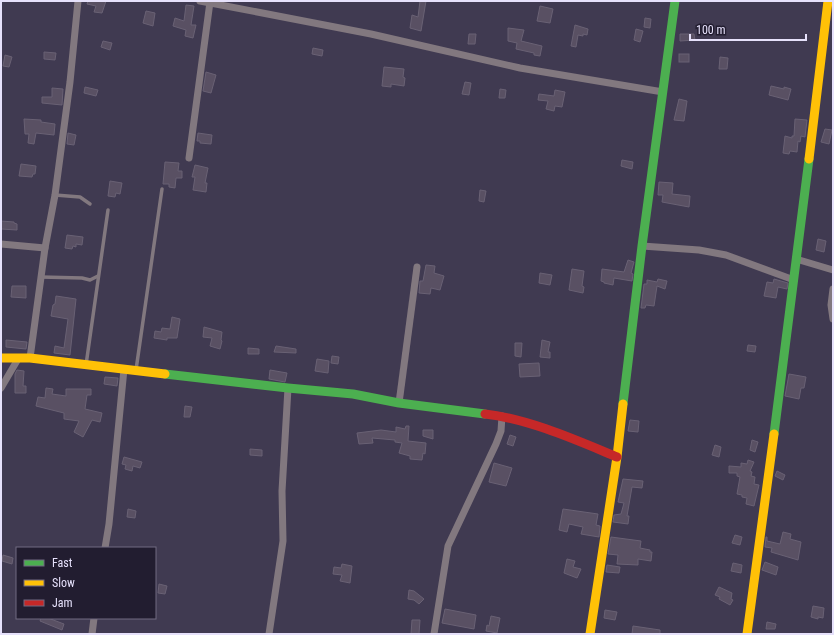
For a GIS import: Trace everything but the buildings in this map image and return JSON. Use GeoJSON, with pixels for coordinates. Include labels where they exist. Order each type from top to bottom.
{"type":"FeatureCollection","features":[{"type":"Feature","properties":{"kind":"street"},"geometry":{"type":"LineString","coordinates":[[30,358],[45,248],[55,195],[70,82],[78,1]]}},
{"type":"Feature","properties":{"kind":"street"},"geometry":{"type":"LineString","coordinates":[[200,1],[371,34],[520,68],[663,92]]}},
{"type":"Feature","properties":{"kind":"street"},"geometry":{"type":"LineString","coordinates":[[590,634],[616,457],[642,246],[675,1]]}},
{"type":"Feature","properties":{"kind":"street"},"geometry":{"type":"LineString","coordinates":[[746,634],[794,280],[828,1]]}},
{"type":"Feature","properties":{"kind":"street"},"geometry":{"type":"LineString","coordinates":[[189,158],[210,2]]}},
{"type":"Feature","properties":{"kind":"street"},"geometry":{"type":"LineString","coordinates":[[1,244],[45,248]]}},
{"type":"Feature","properties":{"kind":"street"},"geometry":{"type":"LineString","coordinates":[[642,246],[700,250],[726,255],[794,280]]}},
{"type":"Feature","properties":{"kind":"street"},"geometry":{"type":"LineString","coordinates":[[796,258],[833,270]]}},
{"type":"Feature","properties":{"kind":"street"},"geometry":{"type":"LineString","coordinates":[[399,403],[417,267]]}},
{"type":"Feature","properties":{"kind":"street"},"geometry":{"type":"LineString","coordinates":[[833,288],[831,306],[833,319]]}},
{"type":"Feature","properties":{"kind":"street"},"geometry":{"type":"LineString","coordinates":[[1,358],[30,358],[86,366],[353,394],[399,403],[502,416],[568,437],[616,457]]}},
{"type":"Feature","properties":{"kind":"street"},"geometry":{"type":"LineString","coordinates":[[1,388],[18,359]]}},
{"type":"Feature","properties":{"kind":"street"},"geometry":{"type":"LineString","coordinates":[[105,547],[109,524],[124,369]]}},
{"type":"Feature","properties":{"kind":"street"},"geometry":{"type":"LineString","coordinates":[[269,634],[283,541],[282,491],[288,388]]}},
{"type":"Feature","properties":{"kind":"street"},"geometry":{"type":"LineString","coordinates":[[434,634],[448,546],[496,444],[501,431],[502,416]]}},
{"type":"Feature","properties":{"kind":"street"},"geometry":{"type":"LineString","coordinates":[[92,634],[94,619]]}},
{"type":"Feature","properties":{"kind":"lane"},"geometry":{"type":"LineString","coordinates":[[136,371],[162,189]]}},
{"type":"Feature","properties":{"kind":"lane"},"geometry":{"type":"LineString","coordinates":[[55,195],[80,198],[90,204]]}},
{"type":"Feature","properties":{"kind":"lane"},"geometry":{"type":"LineString","coordinates":[[86,366],[108,210]]}},
{"type":"Feature","properties":{"kind":"lane"},"geometry":{"type":"LineString","coordinates":[[41,277],[82,278],[90,280],[98,276]]}},
{"type":"Feature","properties":{"kind":"traffic: fast"},"geometry":{"type":"LineString","coordinates":[[623,404],[642,246],[675,1]]}},
{"type":"Feature","properties":{"kind":"traffic: fast"},"geometry":{"type":"LineString","coordinates":[[774,434],[809,159]]}},
{"type":"Feature","properties":{"kind":"traffic: fast"},"geometry":{"type":"LineString","coordinates":[[165,374],[353,394],[399,403],[485,414]]}},
{"type":"Feature","properties":{"kind":"traffic: slow"},"geometry":{"type":"LineString","coordinates":[[809,159],[828,1]]}},
{"type":"Feature","properties":{"kind":"traffic: slow"},"geometry":{"type":"LineString","coordinates":[[1,358],[30,358],[165,374]]}},
{"type":"Feature","properties":{"kind":"traffic: slow"},"geometry":{"type":"LineString","coordinates":[[590,634],[617,457],[623,404]]}},
{"type":"Feature","properties":{"kind":"traffic: slow"},"geometry":{"type":"LineString","coordinates":[[747,634],[774,434]]}},
{"type":"Feature","properties":{"kind":"traffic: jam"},"geometry":{"type":"LineString","coordinates":[[485,414],[518,420],[535,425],[617,457]]}}]}
